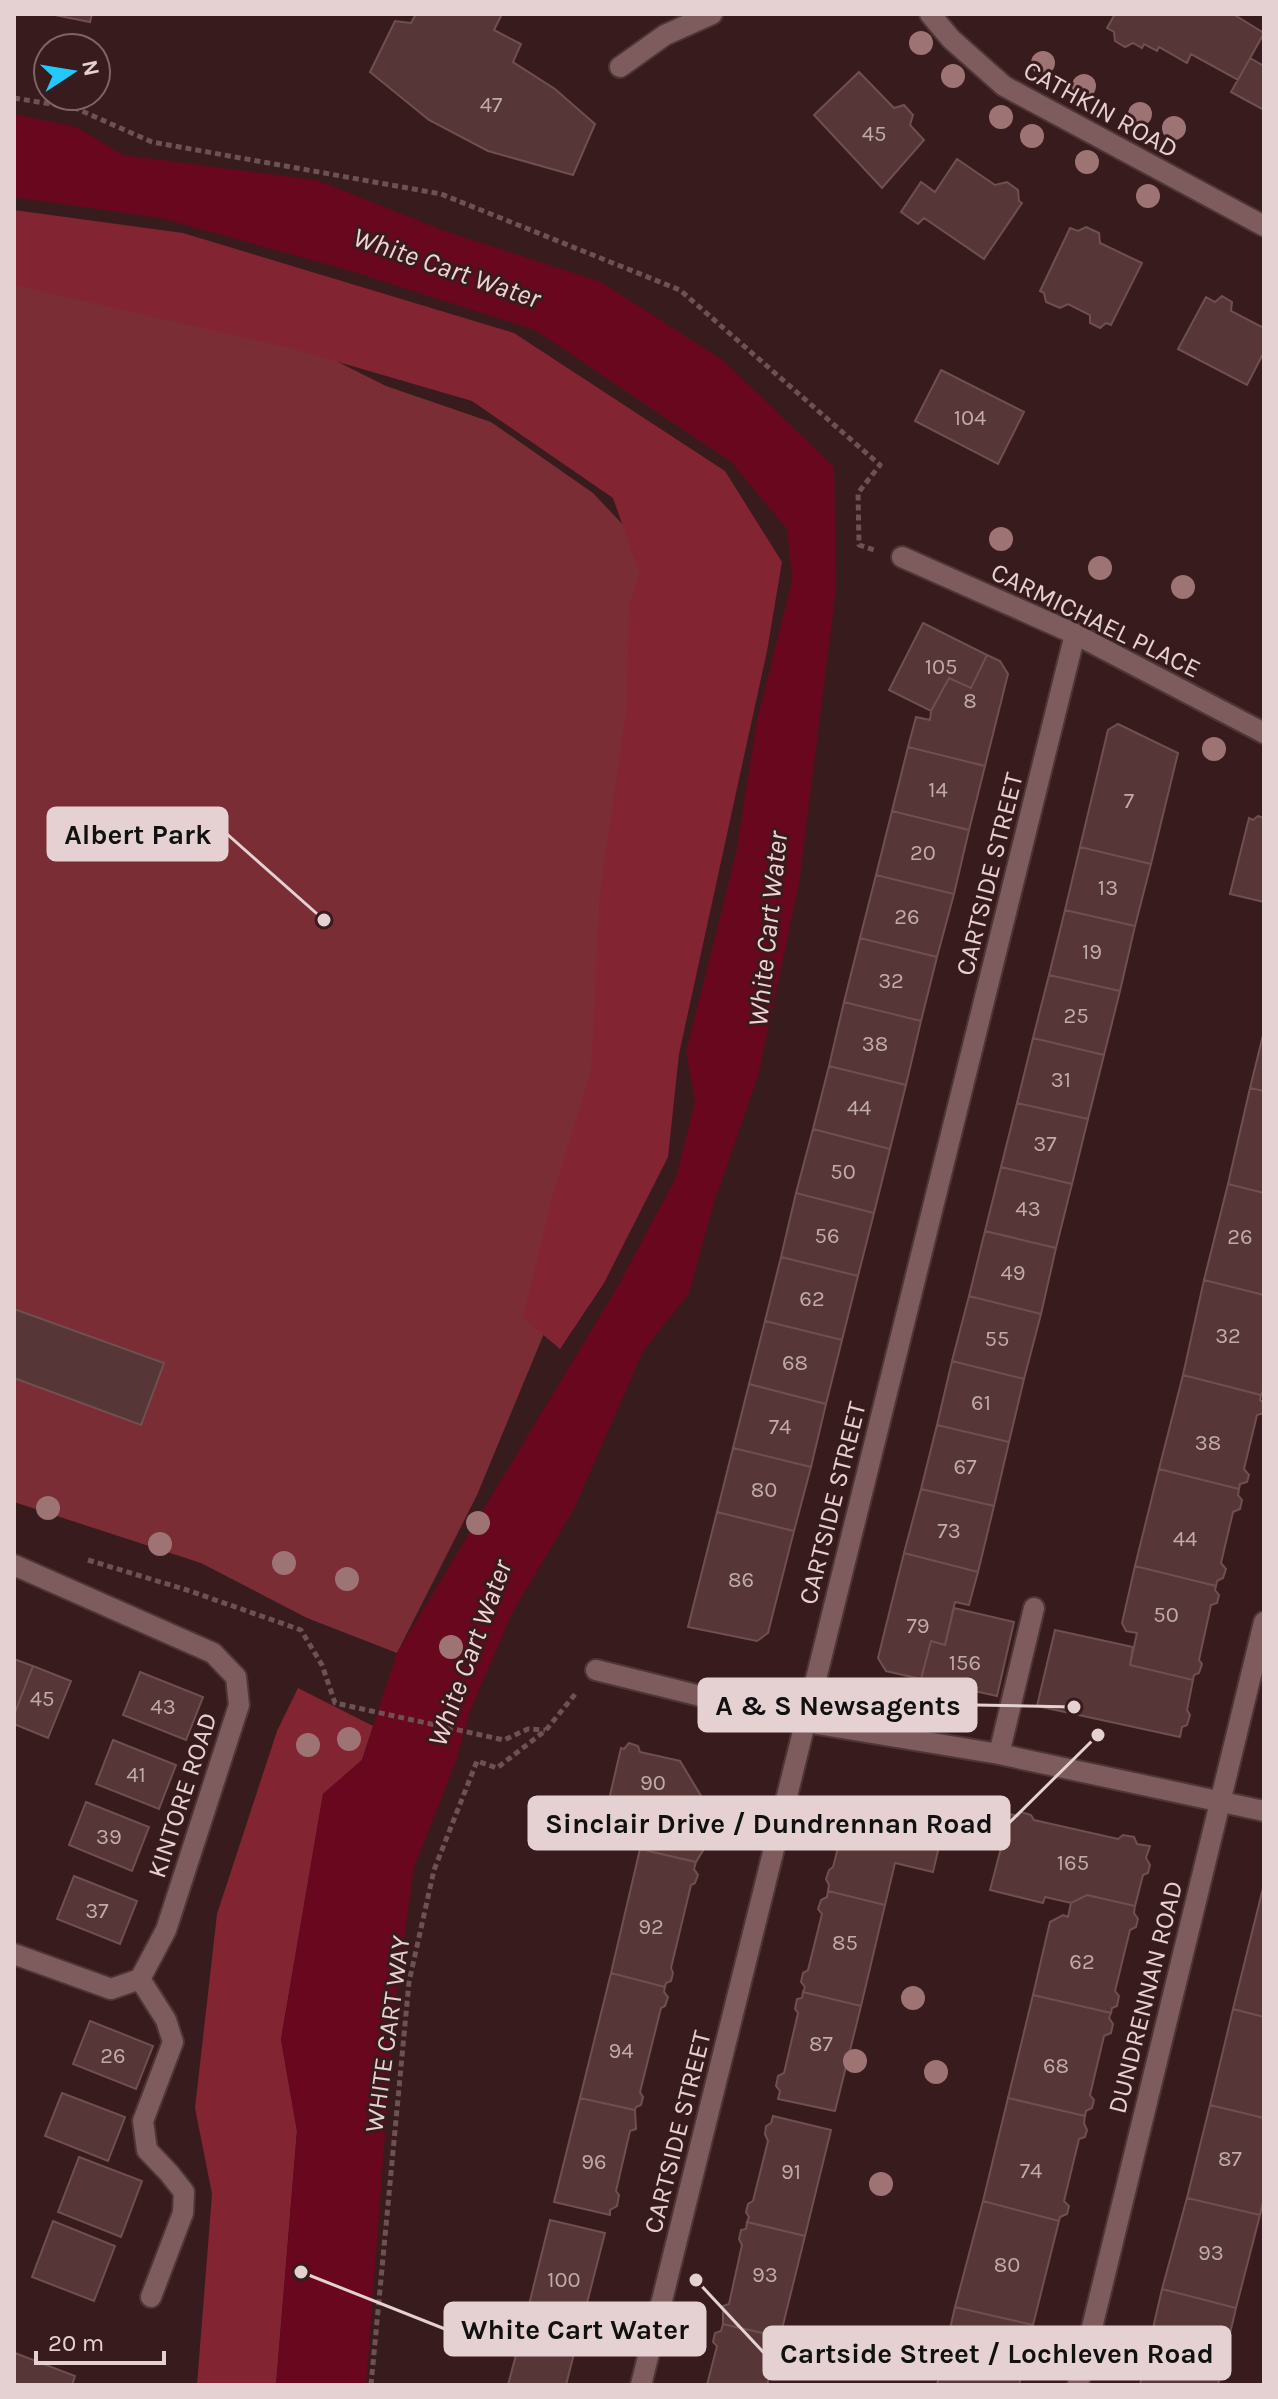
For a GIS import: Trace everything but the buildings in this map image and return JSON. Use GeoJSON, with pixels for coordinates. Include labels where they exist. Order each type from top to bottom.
{"type":"FeatureCollection","features":[{"type":"Feature","properties":{"kind":"street"},"geometry":{"type":"LineString","coordinates":[[620,67],[665,35],[712,14]]}},
{"type":"Feature","properties":{"kind":"street","name":"CATHKIN ROAD"},"geometry":{"type":"LineString","coordinates":[[930,14],[951,39],[1004,86],[1264,226]]}},
{"type":"Feature","properties":{"kind":"street","name":"CARMICHAEL PLACE"},"geometry":{"type":"LineString","coordinates":[[902,557],[1075,634],[1264,733]]}},
{"type":"Feature","properties":{"kind":"street","name":"CARTSIDE STREET"},"geometry":{"type":"LineString","coordinates":[[641,2385],[1075,634]]}},
{"type":"Feature","properties":{"kind":"street","name":"KINTORE ROAD"},"geometry":{"type":"LineString","coordinates":[[14,1565],[213,1653],[236,1677],[239,1705],[166,1930],[140,1979]]}},
{"type":"Feature","properties":{"kind":"street"},"geometry":{"type":"LineString","coordinates":[[999,1754],[1034,1608]]}},
{"type":"Feature","properties":{"kind":"street","name":"DUNDRENNAN ROAD"},"geometry":{"type":"LineString","coordinates":[[1078,2385],[1264,1622]]}},
{"type":"Feature","properties":{"kind":"street"},"geometry":{"type":"LineString","coordinates":[[596,1670],[805,1722],[999,1754],[1264,1811]]}},
{"type":"Feature","properties":{"kind":"street"},"geometry":{"type":"LineString","coordinates":[[14,1954],[111,1989],[140,1979],[166,2020],[173,2042],[143,2121],[147,2150],[184,2192],[183,2213],[151,2297]]}},
{"type":"Feature","properties":{"kind":"path"},"geometry":{"type":"LineString","coordinates":[[14,98],[75,108],[152,142],[441,194],[680,290],[880,465],[858,493],[859,545],[902,557]]}},
{"type":"Feature","properties":{"kind":"path"},"geometry":{"type":"LineString","coordinates":[[86,1559],[200,1594],[301,1630],[322,1665],[335,1703],[504,1740],[528,1729],[546,1730]]}},
{"type":"Feature","properties":{"kind":"path","name":"WHITE CART WAY"},"geometry":{"type":"LineString","coordinates":[[371,2385],[409,1982],[434,1870],[477,1761],[497,1768],[546,1730],[596,1670]]}},
{"type":"Feature","properties":{"kind":"shaded area"},"geometry":{"type":"Polygon","coordinates":[[[14,210],[183,233],[514,333],[725,471],[782,562],[767,651],[679,1054],[668,1157],[604,1283],[560,1349],[523,1318],[554,1191],[591,1072],[600,893],[627,707],[629,604],[640,574],[613,498],[472,401],[290,348],[14,285],[14,210]]]}},
{"type":"Feature","properties":{"kind":"shaded area"},"geometry":{"type":"Polygon","coordinates":[[[14,267],[286,336],[386,386],[491,422],[593,493],[663,567],[565,1283],[477,1495],[397,1653],[307,1618],[201,1563],[14,1502],[14,267]]]}},
{"type":"Feature","properties":{"kind":"shaded area"},"geometry":{"type":"Polygon","coordinates":[[[298,1688],[373,1726],[362,1760],[323,1794],[281,2039],[297,2131],[276,2385],[197,2385],[212,2194],[195,2108],[217,1914],[277,1731],[298,1688]]]}},
{"type":"Feature","properties":{"kind":"water"},"geometry":{"type":"Polygon","coordinates":[[[14,114],[76,127],[123,155],[316,180],[445,231],[601,282],[724,361],[834,467],[836,588],[799,883],[758,1076],[714,1202],[689,1293],[643,1351],[574,1509],[512,1613],[469,1713],[456,1761],[414,1867],[395,2003],[366,2385],[276,2385],[297,2131],[281,2040],[323,1794],[362,1760],[397,1653],[619,1284],[676,1177],[695,1101],[686,1052],[736,853],[757,720],[792,581],[787,529],[731,462],[535,330],[351,271],[161,218],[14,197],[14,114]]]}},
{"type":"Feature","properties":{"kind":"place","name":"Albert Park"},"geometry":{"type":"Point","coordinates":[324,920]}},
{"type":"Feature","properties":{"kind":"place","name":"A & S Newsagents"},"geometry":{"type":"Point","coordinates":[1074,1707]}},
{"type":"Feature","properties":{"kind":"place","name":"Sinclair Drive / Dundrennan Road"},"geometry":{"type":"Point","coordinates":[1098,1735]}},
{"type":"Feature","properties":{"kind":"place","name":"White Cart Water"},"geometry":{"type":"Point","coordinates":[301,2272]}},
{"type":"Feature","properties":{"kind":"place","name":"Cartside Street / Lochleven Road"},"geometry":{"type":"Point","coordinates":[696,2280]}}]}
